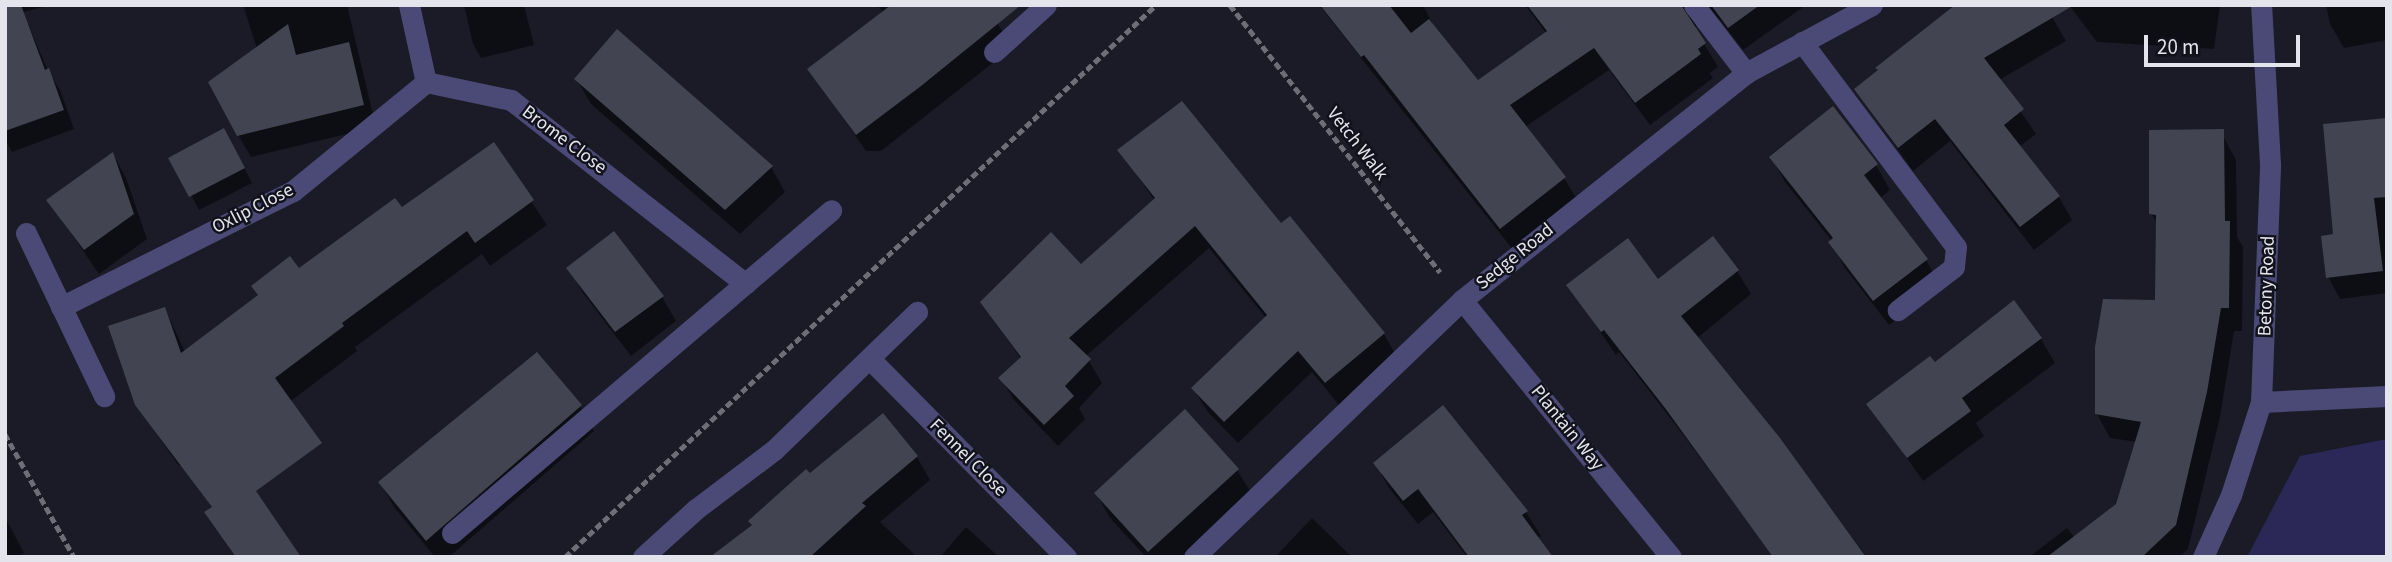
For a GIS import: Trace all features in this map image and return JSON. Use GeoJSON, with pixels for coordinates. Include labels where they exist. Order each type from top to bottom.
{"type":"FeatureCollection","features":[{"type":"Feature","properties":{"kind":"street"},"geometry":{"type":"LineString","coordinates":[[409,5],[426,82]]}},
{"type":"Feature","properties":{"kind":"street"},"geometry":{"type":"LineString","coordinates":[[1694,5],[1746,73]]}},
{"type":"Feature","properties":{"kind":"street","name":"Sedge Road"},"geometry":{"type":"LineString","coordinates":[[1194,557],[1462,300],[1746,73],[1872,5]]}},
{"type":"Feature","properties":{"kind":"street","name":"Betony Road"},"geometry":{"type":"LineString","coordinates":[[2203,557],[2231,495],[2261,402],[2266,335],[2270,164],[2261,5]]}},
{"type":"Feature","properties":{"kind":"street"},"geometry":{"type":"LineString","coordinates":[[994,52],[1043,6]]}},
{"type":"Feature","properties":{"kind":"street"},"geometry":{"type":"LineString","coordinates":[[1802,43],[1956,247],[1954,267],[1898,310]]}},
{"type":"Feature","properties":{"kind":"street","name":"Brome Close"},"geometry":{"type":"LineString","coordinates":[[426,82],[511,100],[746,284]]}},
{"type":"Feature","properties":{"kind":"street","name":"Oxlip Close"},"geometry":{"type":"LineString","coordinates":[[61,307],[293,191],[426,82]]}},
{"type":"Feature","properties":{"kind":"street"},"geometry":{"type":"LineString","coordinates":[[452,533],[831,210]]}},
{"type":"Feature","properties":{"kind":"street"},"geometry":{"type":"LineString","coordinates":[[26,233],[104,396]]}},
{"type":"Feature","properties":{"kind":"street","name":"Plantain Way"},"geometry":{"type":"LineString","coordinates":[[1462,300],[1671,557]]}},
{"type":"Feature","properties":{"kind":"street"},"geometry":{"type":"LineString","coordinates":[[643,557],[696,509],[774,450],[917,312]]}},
{"type":"Feature","properties":{"kind":"street","name":"Fennel Close"},"geometry":{"type":"LineString","coordinates":[[870,359],[1066,557]]}},
{"type":"Feature","properties":{"kind":"street"},"geometry":{"type":"LineString","coordinates":[[2261,402],[2387,396]]}},
{"type":"Feature","properties":{"kind":"path"},"geometry":{"type":"LineString","coordinates":[[565,557],[1156,5]]}},
{"type":"Feature","properties":{"kind":"path","name":"Vetch Walk"},"geometry":{"type":"LineString","coordinates":[[1230,5],[1462,300]]}},
{"type":"Feature","properties":{"kind":"path"},"geometry":{"type":"LineString","coordinates":[[5,434],[74,557]]}},
{"type":"Feature","properties":{"kind":"shaded area"},"geometry":{"type":"Polygon","coordinates":[[[2387,439],[2387,557],[2247,557],[2300,456],[2387,439]]]}},
{"type":"Feature","properties":{"kind":"building"},"geometry":{"type":"Polygon","coordinates":[[[5,5],[21,5],[45,70],[49,68],[64,110],[5,131],[5,5]]]}},
{"type":"Feature","properties":{"kind":"building"},"geometry":{"type":"Polygon","coordinates":[[[891,5],[1021,5],[856,135],[807,69],[891,5]]]}},
{"type":"Feature","properties":{"kind":"building"},"geometry":{"type":"Polygon","coordinates":[[[1320,5],[1389,5],[1411,33],[1429,19],[1478,80],[1547,31],[1527,5],[1681,5],[1706,43],[1698,49],[1701,54],[1635,103],[1594,48],[1510,105],[1566,177],[1500,229],[1364,55],[1361,57],[1320,5]]]}},
{"type":"Feature","properties":{"kind":"building"},"geometry":{"type":"Polygon","coordinates":[[[1711,5],[1760,5],[1728,28],[1711,5]]]}},
{"type":"Feature","properties":{"kind":"building"},"geometry":{"type":"Polygon","coordinates":[[[1955,5],[2074,5],[1984,58],[2024,109],[2004,125],[2060,196],[2020,227],[1935,119],[1898,148],[1854,89],[1878,70],[1875,68],[1955,5]]]}},
{"type":"Feature","properties":{"kind":"building"},"geometry":{"type":"Polygon","coordinates":[[[288,24],[296,55],[349,42],[364,105],[237,136],[208,82],[288,24]]]}},
{"type":"Feature","properties":{"kind":"building"},"geometry":{"type":"Polygon","coordinates":[[[617,29],[773,166],[725,210],[574,79],[617,29]]]}},
{"type":"Feature","properties":{"kind":"building"},"geometry":{"type":"Polygon","coordinates":[[[1182,101],[1281,223],[1290,216],[1385,333],[1325,383],[1298,351],[1224,422],[1191,388],[1267,315],[1195,226],[1069,338],[1091,359],[1065,386],[1074,396],[1044,425],[998,378],[1021,357],[980,302],[1051,232],[1081,264],[1155,198],[1117,150],[1182,101]]]}},
{"type":"Feature","properties":{"kind":"building"},"geometry":{"type":"Polygon","coordinates":[[[1833,106],[1878,164],[1864,175],[1928,259],[1873,301],[1828,242],[1833,238],[1769,157],[1833,106]]]}},
{"type":"Feature","properties":{"kind":"building"},"geometry":{"type":"Polygon","coordinates":[[[2387,118],[2387,197],[2374,198],[2383,271],[2326,278],[2321,236],[2333,234],[2323,124],[2387,118]]]}},
{"type":"Feature","properties":{"kind":"building"},"geometry":{"type":"Polygon","coordinates":[[[224,128],[245,168],[189,197],[168,158],[224,128]]]}},
{"type":"Feature","properties":{"kind":"building"},"geometry":{"type":"Polygon","coordinates":[[[2224,129],[2225,221],[2230,221],[2229,308],[2221,308],[2207,392],[2176,525],[2142,557],[2047,557],[2116,504],[2141,422],[2095,414],[2095,347],[2103,299],[2155,300],[2156,215],[2149,214],[2149,130],[2224,129]]]}},
{"type":"Feature","properties":{"kind":"building"},"geometry":{"type":"Polygon","coordinates":[[[494,142],[534,200],[475,243],[467,231],[342,323],[344,326],[275,378],[322,443],[256,491],[301,557],[236,557],[204,512],[212,507],[135,405],[108,326],[165,307],[181,353],[258,295],[251,286],[290,256],[299,268],[395,198],[402,207],[494,142]]]}},
{"type":"Feature","properties":{"kind":"building"},"geometry":{"type":"Polygon","coordinates":[[[113,152],[134,214],[84,250],[46,200],[113,152]]]}},
{"type":"Feature","properties":{"kind":"building"},"geometry":{"type":"Polygon","coordinates":[[[614,231],[664,296],[615,332],[566,268],[614,231]]]}},
{"type":"Feature","properties":{"kind":"building"},"geometry":{"type":"Polygon","coordinates":[[[1713,236],[1739,270],[1681,316],[1780,438],[1866,557],[1773,557],[1665,408],[1604,330],[1601,332],[1566,285],[1628,238],[1658,279],[1713,236]]]}},
{"type":"Feature","properties":{"kind":"building"},"geometry":{"type":"Polygon","coordinates":[[[2014,300],[2042,338],[1962,398],[1971,411],[1907,458],[1866,404],[1930,356],[1935,362],[2014,300]]]}},
{"type":"Feature","properties":{"kind":"building"},"geometry":{"type":"Polygon","coordinates":[[[537,352],[582,405],[426,541],[378,482],[537,352]]]}},
{"type":"Feature","properties":{"kind":"building"},"geometry":{"type":"Polygon","coordinates":[[[1443,405],[1528,511],[1522,515],[1553,557],[1469,557],[1418,489],[1403,501],[1373,463],[1443,405]]]}},
{"type":"Feature","properties":{"kind":"building"},"geometry":{"type":"Polygon","coordinates":[[[1185,409],[1239,469],[1148,552],[1094,493],[1185,409]]]}},
{"type":"Feature","properties":{"kind":"building"},"geometry":{"type":"Polygon","coordinates":[[[883,413],[918,456],[862,503],[866,506],[810,557],[710,557],[752,525],[748,521],[806,469],[810,473],[883,413]]]}}]}
